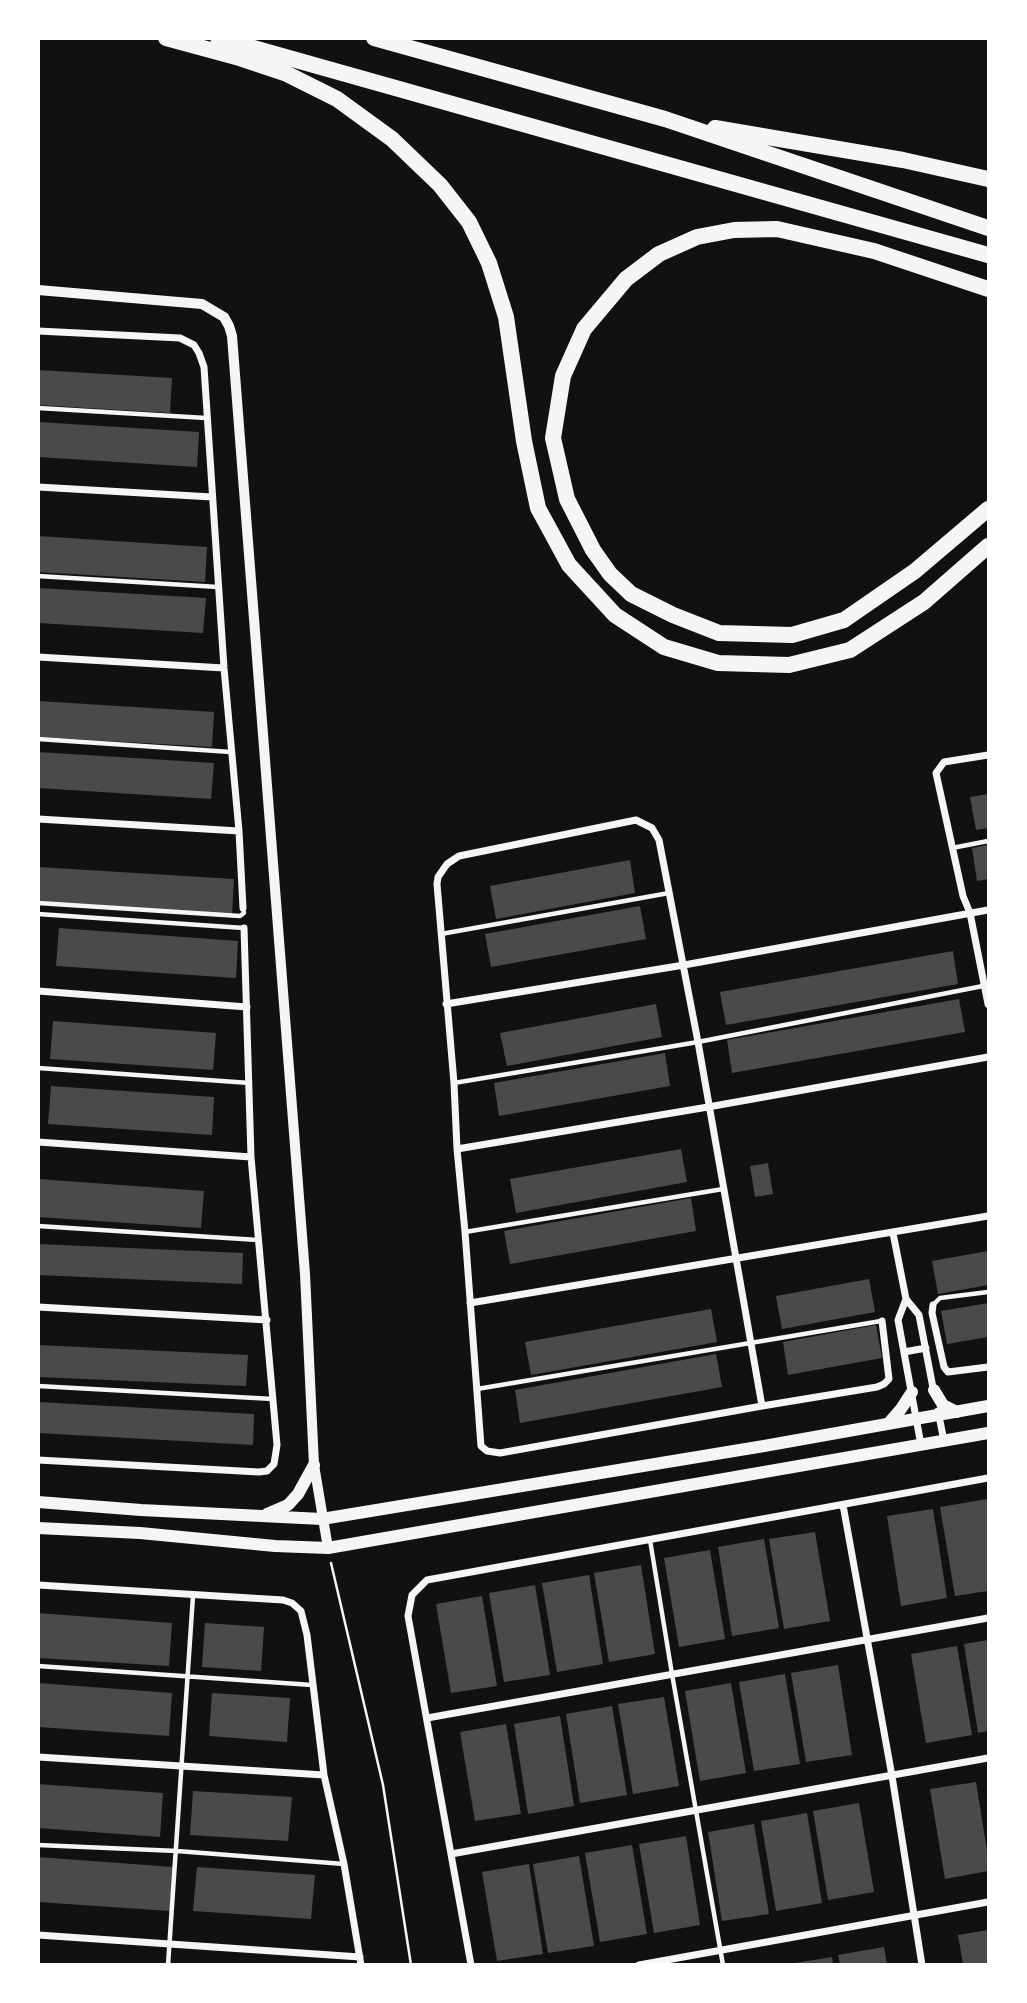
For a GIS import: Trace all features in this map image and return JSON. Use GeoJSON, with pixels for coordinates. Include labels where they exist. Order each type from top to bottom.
{"type":"FeatureCollection","features":[{"type":"Feature","properties":{"kind":"highway"},"geometry":{"type":"LineString","coordinates":[[166,38],[287,74],[337,99],[392,139],[440,186],[469,222],[489,263],[506,317],[524,441],[538,508],[569,565],[615,615],[664,647],[718,663],[777,665],[789,665],[850,650],[924,602],[989,545]]}},
{"type":"Feature","properties":{"kind":"highway"},"geometry":{"type":"LineString","coordinates":[[218,38],[989,255]]}},
{"type":"Feature","properties":{"kind":"highway"},"geometry":{"type":"LineString","coordinates":[[374,38],[664,119],[989,228]]}},
{"type":"Feature","properties":{"kind":"highway"},"geometry":{"type":"LineString","coordinates":[[664,119],[890,158],[989,179]]}},
{"type":"Feature","properties":{"kind":"highway"},"geometry":{"type":"LineString","coordinates":[[989,289],[874,251],[777,229],[734,230],[697,237],[659,254],[626,279],[584,329],[563,376],[553,438],[567,499],[593,550],[610,574],[631,594],[673,615],[719,633],[792,635],[844,620],[915,571],[989,509]]}},
{"type":"Feature","properties":{"kind":"main road"},"geometry":{"type":"LineString","coordinates":[[934,1390],[943,1405],[958,1412]]}},
{"type":"Feature","properties":{"kind":"main road"},"geometry":{"type":"LineString","coordinates":[[888,1424],[912,1392]]}},
{"type":"Feature","properties":{"kind":"main road"},"geometry":{"type":"LineString","coordinates":[[38,1502],[322,1519],[989,1406]]}},
{"type":"Feature","properties":{"kind":"main road"},"geometry":{"type":"LineString","coordinates":[[38,1528],[328,1548],[989,1433]]}},
{"type":"Feature","properties":{"kind":"main road"},"geometry":{"type":"LineString","coordinates":[[264,1516],[288,1505],[303,1487],[314,1465]]}},
{"type":"Feature","properties":{"kind":"street"},"geometry":{"type":"LineString","coordinates":[[38,290],[202,304],[224,317],[232,336],[305,1275],[314,1465],[328,1548]]}},
{"type":"Feature","properties":{"kind":"street"},"geometry":{"type":"LineString","coordinates":[[38,331],[180,338],[194,345],[204,367],[243,908]]}},
{"type":"Feature","properties":{"kind":"street"},"geometry":{"type":"LineString","coordinates":[[38,488],[212,498]]}},
{"type":"Feature","properties":{"kind":"street"},"geometry":{"type":"LineString","coordinates":[[38,657],[224,668]]}},
{"type":"Feature","properties":{"kind":"street"},"geometry":{"type":"LineString","coordinates":[[989,755],[944,762],[936,773],[951,849],[962,896],[970,913],[989,1004]]}},
{"type":"Feature","properties":{"kind":"street"},"geometry":{"type":"LineString","coordinates":[[38,819],[239,831]]}},
{"type":"Feature","properties":{"kind":"street"},"geometry":{"type":"LineString","coordinates":[[762,1406],[684,965],[659,840],[653,828],[636,820],[458,856],[447,864],[438,877],[481,1446],[487,1451],[500,1453],[877,1387],[889,1379],[882,1321]]}},
{"type":"Feature","properties":{"kind":"street"},"geometry":{"type":"LineString","coordinates":[[446,1004],[684,965],[989,910]]}},
{"type":"Feature","properties":{"kind":"street"},"geometry":{"type":"LineString","coordinates":[[38,1460],[259,1472],[267,1471],[274,1464],[277,1454],[273,1399],[251,1157],[244,928]]}},
{"type":"Feature","properties":{"kind":"street"},"geometry":{"type":"LineString","coordinates":[[38,991],[247,1007]]}},
{"type":"Feature","properties":{"kind":"street"},"geometry":{"type":"LineString","coordinates":[[457,1149],[989,1057]]}},
{"type":"Feature","properties":{"kind":"street"},"geometry":{"type":"LineString","coordinates":[[38,1142],[251,1157]]}},
{"type":"Feature","properties":{"kind":"street"},"geometry":{"type":"LineString","coordinates":[[470,1303],[989,1216]]}},
{"type":"Feature","properties":{"kind":"street"},"geometry":{"type":"LineString","coordinates":[[893,1233],[906,1299],[919,1315],[944,1441]]}},
{"type":"Feature","properties":{"kind":"street"},"geometry":{"type":"LineString","coordinates":[[906,1299],[898,1320],[921,1445]]}},
{"type":"Feature","properties":{"kind":"street"},"geometry":{"type":"LineString","coordinates":[[933,1305],[932,1314],[944,1367],[948,1372],[989,1367]]}},
{"type":"Feature","properties":{"kind":"street"},"geometry":{"type":"LineString","coordinates":[[38,1307],[267,1320]]}},
{"type":"Feature","properties":{"kind":"street"},"geometry":{"type":"LineString","coordinates":[[904,1352],[926,1348]]}},
{"type":"Feature","properties":{"kind":"street"},"geometry":{"type":"LineString","coordinates":[[471,1965],[408,1616],[412,1595],[427,1580],[989,1478]]}},
{"type":"Feature","properties":{"kind":"street"},"geometry":{"type":"LineString","coordinates":[[843,1505],[892,1776],[922,1965]]}},
{"type":"Feature","properties":{"kind":"street"},"geometry":{"type":"LineString","coordinates":[[38,1585],[283,1601],[292,1603],[300,1611],[307,1635],[324,1775],[344,1864],[361,1961],[38,1935]]}},
{"type":"Feature","properties":{"kind":"street"},"geometry":{"type":"LineString","coordinates":[[427,1718],[989,1618]]}},
{"type":"Feature","properties":{"kind":"street"},"geometry":{"type":"LineString","coordinates":[[38,1757],[324,1775]]}},
{"type":"Feature","properties":{"kind":"street"},"geometry":{"type":"LineString","coordinates":[[451,1854],[989,1758]]}},
{"type":"Feature","properties":{"kind":"street"},"geometry":{"type":"LineString","coordinates":[[639,1965],[989,1902]]}},
{"type":"Feature","properties":{"kind":"lane"},"geometry":{"type":"LineString","coordinates":[[38,408],[206,418]]}},
{"type":"Feature","properties":{"kind":"lane"},"geometry":{"type":"LineString","coordinates":[[38,576],[218,587]]}},
{"type":"Feature","properties":{"kind":"lane"},"geometry":{"type":"LineString","coordinates":[[38,739],[231,752]]}},
{"type":"Feature","properties":{"kind":"lane"},"geometry":{"type":"LineString","coordinates":[[951,849],[989,841]]}},
{"type":"Feature","properties":{"kind":"lane"},"geometry":{"type":"LineString","coordinates":[[441,934],[669,893]]}},
{"type":"Feature","properties":{"kind":"lane"},"geometry":{"type":"LineString","coordinates":[[38,903],[240,916],[244,913],[243,908]]}},
{"type":"Feature","properties":{"kind":"lane"},"geometry":{"type":"LineString","coordinates":[[38,914],[244,928]]}},
{"type":"Feature","properties":{"kind":"lane"},"geometry":{"type":"LineString","coordinates":[[454,1083],[698,1042],[987,985]]}},
{"type":"Feature","properties":{"kind":"lane"},"geometry":{"type":"LineString","coordinates":[[38,1068],[250,1083]]}},
{"type":"Feature","properties":{"kind":"lane"},"geometry":{"type":"LineString","coordinates":[[465,1232],[724,1189]]}},
{"type":"Feature","properties":{"kind":"lane"},"geometry":{"type":"LineString","coordinates":[[38,1226],[259,1240]]}},
{"type":"Feature","properties":{"kind":"lane"},"geometry":{"type":"LineString","coordinates":[[933,1305],[940,1298],[989,1292]]}},
{"type":"Feature","properties":{"kind":"lane"},"geometry":{"type":"LineString","coordinates":[[477,1389],[882,1321]]}},
{"type":"Feature","properties":{"kind":"lane"},"geometry":{"type":"LineString","coordinates":[[38,1386],[273,1399]]}},
{"type":"Feature","properties":{"kind":"lane"},"geometry":{"type":"LineString","coordinates":[[650,1539],[723,1965]]}},
{"type":"Feature","properties":{"kind":"lane"},"geometry":{"type":"LineString","coordinates":[[168,1965],[193,1596]]}},
{"type":"Feature","properties":{"kind":"lane"},"geometry":{"type":"LineString","coordinates":[[38,1666],[312,1685]]}},
{"type":"Feature","properties":{"kind":"lane"},"geometry":{"type":"LineString","coordinates":[[38,1845],[177,1851],[344,1864]]}},
{"type":"Feature","properties":{"kind":"path"},"geometry":{"type":"LineString","coordinates":[[328,1548],[383,1785],[411,1965]]}},
{"type":"Feature","properties":{"kind":"building"},"geometry":{"type":"Polygon","coordinates":[[[38,370],[172,378],[170,413],[38,405],[38,370]]]}},
{"type":"Feature","properties":{"kind":"building"},"geometry":{"type":"Polygon","coordinates":[[[38,422],[199,432],[197,467],[38,457],[38,422]]]}},
{"type":"Feature","properties":{"kind":"building"},"geometry":{"type":"Polygon","coordinates":[[[38,536],[207,547],[205,582],[38,572],[38,536]]]}},
{"type":"Feature","properties":{"kind":"building"},"geometry":{"type":"Polygon","coordinates":[[[38,588],[206,598],[203,633],[38,623],[38,588]]]}},
{"type":"Feature","properties":{"kind":"building"},"geometry":{"type":"Polygon","coordinates":[[[38,701],[214,712],[212,747],[38,737],[38,701]]]}},
{"type":"Feature","properties":{"kind":"building"},"geometry":{"type":"Polygon","coordinates":[[[38,752],[214,763],[211,799],[38,788],[38,752]]]}},
{"type":"Feature","properties":{"kind":"building"},"geometry":{"type":"Polygon","coordinates":[[[988,794],[988,828],[976,830],[970,797],[988,794]]]}},
{"type":"Feature","properties":{"kind":"building"},"geometry":{"type":"Polygon","coordinates":[[[988,845],[988,879],[977,881],[972,848],[988,845]]]}},
{"type":"Feature","properties":{"kind":"building"},"geometry":{"type":"Polygon","coordinates":[[[630,860],[635,893],[496,919],[490,886],[630,860]]]}},
{"type":"Feature","properties":{"kind":"building"},"geometry":{"type":"Polygon","coordinates":[[[38,867],[234,879],[232,915],[38,903],[38,867]]]}},
{"type":"Feature","properties":{"kind":"building"},"geometry":{"type":"Polygon","coordinates":[[[640,906],[646,939],[491,967],[485,934],[640,906]]]}},
{"type":"Feature","properties":{"kind":"building"},"geometry":{"type":"Polygon","coordinates":[[[59,928],[238,941],[236,978],[56,966],[59,928]]]}},
{"type":"Feature","properties":{"kind":"building"},"geometry":{"type":"Polygon","coordinates":[[[953,951],[958,984],[726,1025],[720,992],[953,951]]]}},
{"type":"Feature","properties":{"kind":"building"},"geometry":{"type":"Polygon","coordinates":[[[959,999],[965,1032],[732,1073],[727,1040],[959,999]]]}},
{"type":"Feature","properties":{"kind":"building"},"geometry":{"type":"Polygon","coordinates":[[[656,1004],[662,1037],[507,1066],[500,1033],[656,1004]]]}},
{"type":"Feature","properties":{"kind":"building"},"geometry":{"type":"Polygon","coordinates":[[[53,1021],[216,1033],[213,1070],[50,1059],[53,1021]]]}},
{"type":"Feature","properties":{"kind":"building"},"geometry":{"type":"Polygon","coordinates":[[[665,1053],[670,1086],[499,1116],[494,1083],[665,1053]]]}},
{"type":"Feature","properties":{"kind":"building"},"geometry":{"type":"Polygon","coordinates":[[[51,1086],[214,1097],[212,1135],[48,1124],[51,1086]]]}},
{"type":"Feature","properties":{"kind":"building"},"geometry":{"type":"Polygon","coordinates":[[[681,1149],[687,1182],[516,1213],[510,1179],[681,1149]]]}},
{"type":"Feature","properties":{"kind":"building"},"geometry":{"type":"Polygon","coordinates":[[[768,1163],[773,1194],[755,1197],[750,1166],[768,1163]]]}},
{"type":"Feature","properties":{"kind":"building"},"geometry":{"type":"Polygon","coordinates":[[[38,1179],[204,1191],[201,1228],[38,1217],[38,1179]]]}},
{"type":"Feature","properties":{"kind":"building"},"geometry":{"type":"Polygon","coordinates":[[[691,1198],[696,1231],[510,1264],[504,1231],[691,1198]]]}},
{"type":"Feature","properties":{"kind":"building"},"geometry":{"type":"Polygon","coordinates":[[[38,1244],[243,1253],[242,1284],[38,1275],[38,1244]]]}},
{"type":"Feature","properties":{"kind":"building"},"geometry":{"type":"Polygon","coordinates":[[[988,1251],[988,1285],[938,1294],[932,1261],[988,1251]]]}},
{"type":"Feature","properties":{"kind":"building"},"geometry":{"type":"Polygon","coordinates":[[[869,1279],[875,1312],[782,1329],[776,1296],[869,1279]]]}},
{"type":"Feature","properties":{"kind":"building"},"geometry":{"type":"Polygon","coordinates":[[[988,1303],[988,1337],[947,1344],[941,1311],[988,1303]]]}},
{"type":"Feature","properties":{"kind":"building"},"geometry":{"type":"Polygon","coordinates":[[[711,1309],[717,1342],[531,1375],[525,1342],[711,1309]]]}},
{"type":"Feature","properties":{"kind":"building"},"geometry":{"type":"Polygon","coordinates":[[[876,1325],[882,1358],[788,1375],[783,1342],[876,1325]]]}},
{"type":"Feature","properties":{"kind":"building"},"geometry":{"type":"Polygon","coordinates":[[[38,1345],[248,1355],[246,1386],[38,1377],[38,1345]]]}},
{"type":"Feature","properties":{"kind":"building"},"geometry":{"type":"Polygon","coordinates":[[[716,1354],[722,1387],[520,1423],[515,1390],[716,1354]]]}},
{"type":"Feature","properties":{"kind":"building"},"geometry":{"type":"Polygon","coordinates":[[[38,1402],[254,1414],[253,1445],[38,1433],[38,1402]]]}},
{"type":"Feature","properties":{"kind":"building"},"geometry":{"type":"Polygon","coordinates":[[[987,1499],[988,1591],[955,1596],[940,1507],[987,1499]]]}},
{"type":"Feature","properties":{"kind":"building"},"geometry":{"type":"Polygon","coordinates":[[[933,1509],[947,1598],[901,1606],[887,1516],[933,1509]]]}},
{"type":"Feature","properties":{"kind":"building"},"geometry":{"type":"Polygon","coordinates":[[[815,1532],[830,1621],[784,1629],[769,1539],[815,1532]]]}},
{"type":"Feature","properties":{"kind":"building"},"geometry":{"type":"Polygon","coordinates":[[[764,1539],[779,1628],[732,1636],[718,1547],[764,1539]]]}},
{"type":"Feature","properties":{"kind":"building"},"geometry":{"type":"Polygon","coordinates":[[[710,1550],[725,1639],[679,1647],[664,1558],[710,1550]]]}},
{"type":"Feature","properties":{"kind":"building"},"geometry":{"type":"Polygon","coordinates":[[[641,1565],[655,1654],[609,1662],[594,1573],[641,1565]]]}},
{"type":"Feature","properties":{"kind":"building"},"geometry":{"type":"Polygon","coordinates":[[[589,1575],[603,1664],[557,1672],[542,1583],[589,1575]]]}},
{"type":"Feature","properties":{"kind":"building"},"geometry":{"type":"Polygon","coordinates":[[[535,1585],[550,1675],[504,1682],[489,1593],[535,1585]]]}},
{"type":"Feature","properties":{"kind":"building"},"geometry":{"type":"Polygon","coordinates":[[[482,1596],[497,1686],[451,1693],[436,1604],[482,1596]]]}},
{"type":"Feature","properties":{"kind":"building"},"geometry":{"type":"Polygon","coordinates":[[[38,1613],[172,1623],[169,1666],[38,1658],[38,1613]]]}},
{"type":"Feature","properties":{"kind":"building"},"geometry":{"type":"Polygon","coordinates":[[[205,1623],[264,1627],[261,1671],[202,1667],[205,1623]]]}},
{"type":"Feature","properties":{"kind":"building"},"geometry":{"type":"Polygon","coordinates":[[[988,1640],[988,1731],[978,1733],[964,1644],[988,1640]]]}},
{"type":"Feature","properties":{"kind":"building"},"geometry":{"type":"Polygon","coordinates":[[[957,1646],[972,1735],[926,1743],[911,1654],[957,1646]]]}},
{"type":"Feature","properties":{"kind":"building"},"geometry":{"type":"Polygon","coordinates":[[[838,1665],[852,1755],[806,1762],[791,1673],[838,1665]]]}},
{"type":"Feature","properties":{"kind":"building"},"geometry":{"type":"Polygon","coordinates":[[[785,1674],[800,1764],[754,1771],[739,1682],[785,1674]]]}},
{"type":"Feature","properties":{"kind":"building"},"geometry":{"type":"Polygon","coordinates":[[[38,1683],[172,1693],[169,1736],[38,1727],[38,1683]]]}},
{"type":"Feature","properties":{"kind":"building"},"geometry":{"type":"Polygon","coordinates":[[[731,1683],[746,1773],[700,1781],[685,1691],[731,1683]]]}},
{"type":"Feature","properties":{"kind":"building"},"geometry":{"type":"Polygon","coordinates":[[[212,1693],[290,1698],[287,1742],[209,1736],[212,1693]]]}},
{"type":"Feature","properties":{"kind":"building"},"geometry":{"type":"Polygon","coordinates":[[[664,1697],[679,1786],[633,1794],[618,1704],[664,1697]]]}},
{"type":"Feature","properties":{"kind":"building"},"geometry":{"type":"Polygon","coordinates":[[[612,1706],[627,1795],[580,1803],[566,1714],[612,1706]]]}},
{"type":"Feature","properties":{"kind":"building"},"geometry":{"type":"Polygon","coordinates":[[[560,1716],[574,1806],[528,1814],[514,1724],[560,1716]]]}},
{"type":"Feature","properties":{"kind":"building"},"geometry":{"type":"Polygon","coordinates":[[[506,1724],[521,1814],[475,1821],[460,1732],[506,1724]]]}},
{"type":"Feature","properties":{"kind":"building"},"geometry":{"type":"Polygon","coordinates":[[[976,1782],[988,1871],[945,1879],[930,1789],[976,1782]]]}},
{"type":"Feature","properties":{"kind":"building"},"geometry":{"type":"Polygon","coordinates":[[[38,1784],[163,1793],[160,1837],[38,1828],[38,1784]]]}},
{"type":"Feature","properties":{"kind":"building"},"geometry":{"type":"Polygon","coordinates":[[[193,1791],[292,1797],[288,1841],[190,1835],[193,1791]]]}},
{"type":"Feature","properties":{"kind":"building"},"geometry":{"type":"Polygon","coordinates":[[[859,1803],[874,1892],[828,1900],[813,1811],[859,1803]]]}},
{"type":"Feature","properties":{"kind":"building"},"geometry":{"type":"Polygon","coordinates":[[[807,1813],[822,1903],[776,1911],[761,1821],[807,1813]]]}},
{"type":"Feature","properties":{"kind":"building"},"geometry":{"type":"Polygon","coordinates":[[[754,1824],[769,1914],[722,1921],[708,1832],[754,1824]]]}},
{"type":"Feature","properties":{"kind":"building"},"geometry":{"type":"Polygon","coordinates":[[[686,1836],[700,1925],[654,1933],[639,1844],[686,1836]]]}},
{"type":"Feature","properties":{"kind":"building"},"geometry":{"type":"Polygon","coordinates":[[[632,1845],[647,1934],[600,1942],[585,1853],[632,1845]]]}},
{"type":"Feature","properties":{"kind":"building"},"geometry":{"type":"Polygon","coordinates":[[[579,1856],[594,1946],[548,1953],[533,1864],[579,1856]]]}},
{"type":"Feature","properties":{"kind":"building"},"geometry":{"type":"Polygon","coordinates":[[[38,1857],[173,1867],[170,1911],[38,1902],[38,1857]]]}},
{"type":"Feature","properties":{"kind":"building"},"geometry":{"type":"Polygon","coordinates":[[[529,1864],[543,1954],[497,1961],[482,1872],[529,1864]]]}},
{"type":"Feature","properties":{"kind":"building"},"geometry":{"type":"Polygon","coordinates":[[[197,1867],[315,1875],[311,1919],[193,1911],[197,1867]]]}},
{"type":"Feature","properties":{"kind":"building"},"geometry":{"type":"Polygon","coordinates":[[[988,1930],[988,1964],[963,1964],[958,1935],[988,1930]]]}},
{"type":"Feature","properties":{"kind":"building"},"geometry":{"type":"Polygon","coordinates":[[[884,1947],[887,1964],[840,1964],[838,1955],[884,1947]]]}},
{"type":"Feature","properties":{"kind":"building"},"geometry":{"type":"Polygon","coordinates":[[[832,1957],[833,1964],[795,1964],[795,1963],[832,1957]]]}}]}
